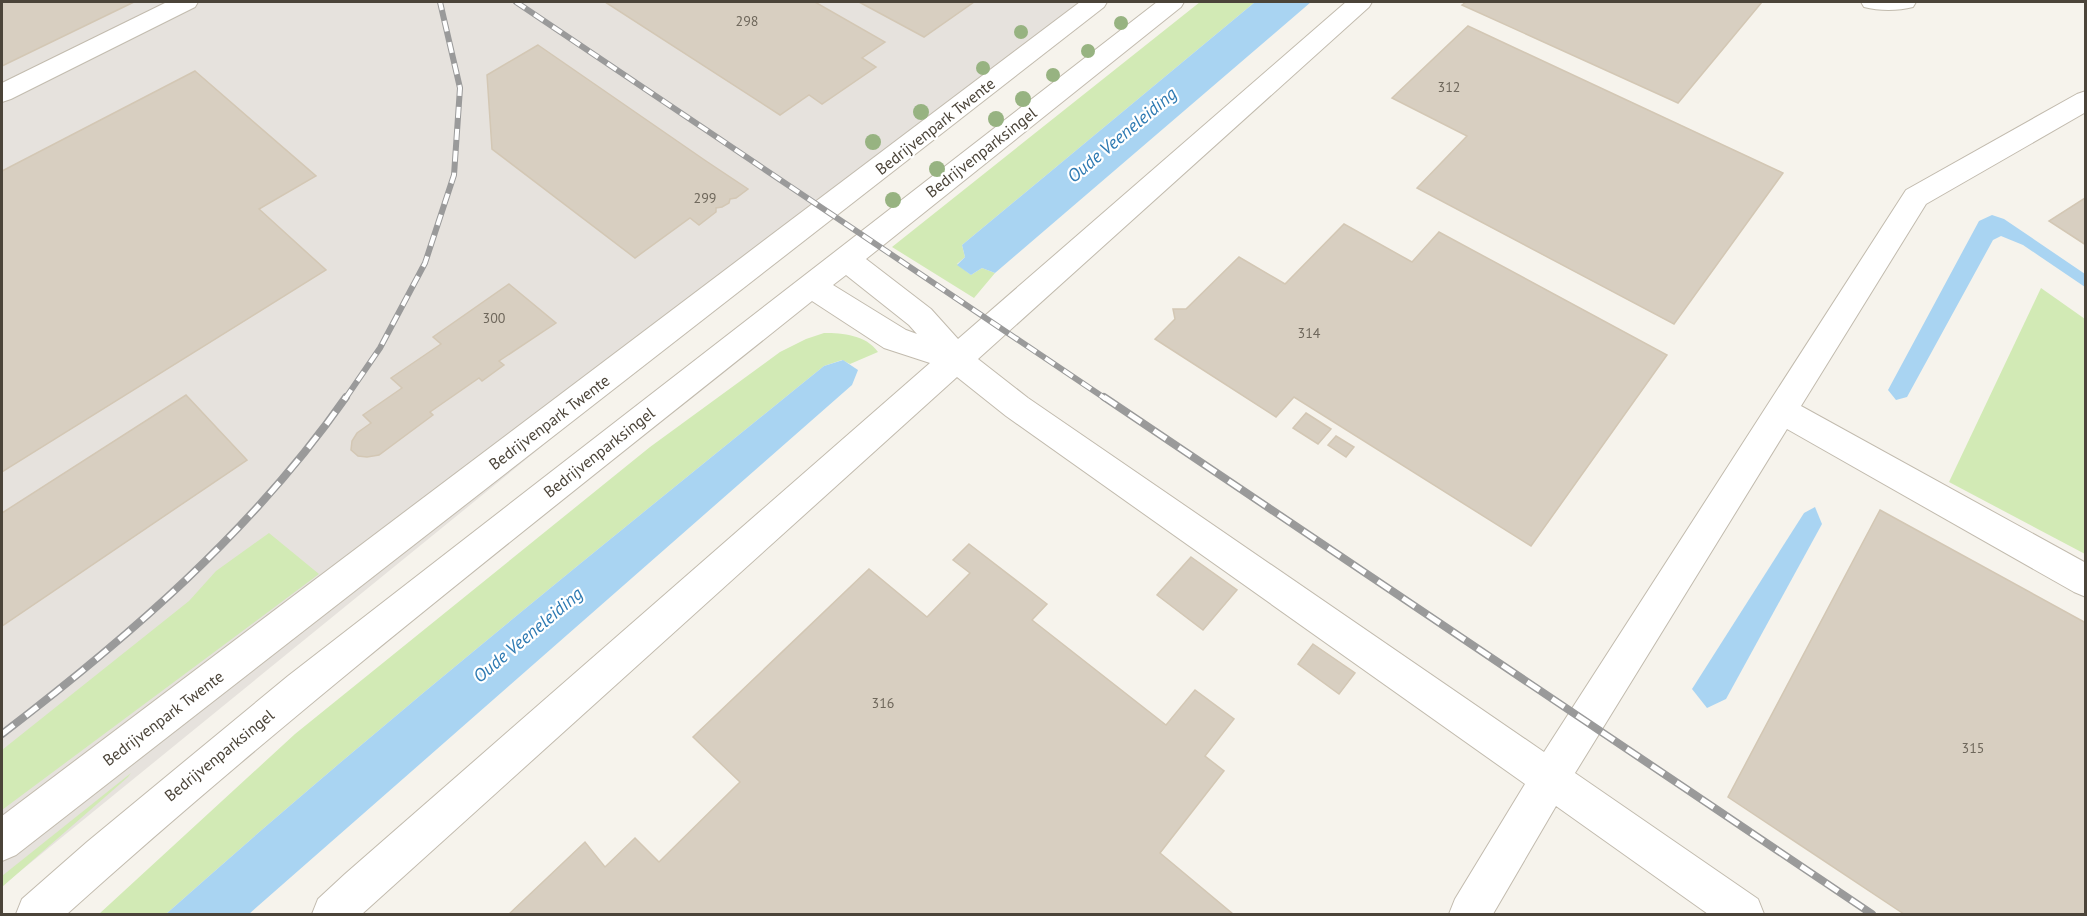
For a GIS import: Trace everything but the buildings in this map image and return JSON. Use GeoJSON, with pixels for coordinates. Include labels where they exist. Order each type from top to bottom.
{"type":"FeatureCollection","features":[{"type":"Feature","properties":{"kind":"street"},"geometry":{"type":"LineString","coordinates":[[2,93],[186,2]]}},
{"type":"Feature","properties":{"kind":"street","name":"Bedrijvenpark Twente"},"geometry":{"type":"LineString","coordinates":[[2,842],[1095,2]]}},
{"type":"Feature","properties":{"kind":"street","name":"Bedrijvenparksingel"},"geometry":{"type":"LineString","coordinates":[[37,915],[154,808],[224,750],[1172,2]]}},
{"type":"Feature","properties":{"kind":"street"},"geometry":{"type":"LineString","coordinates":[[333,915],[368,880],[1360,2]]}},
{"type":"Feature","properties":{"kind":"street"},"geometry":{"type":"LineString","coordinates":[[1873,2],[1904,2]]}},
{"type":"Feature","properties":{"kind":"street"},"geometry":{"type":"LineString","coordinates":[[1470,915],[1584,721],[1916,197],[2085,100]]}},
{"type":"Feature","properties":{"kind":"street"},"geometry":{"type":"LineString","coordinates":[[2030,132],[2071,126],[2085,130]]}},
{"type":"Feature","properties":{"kind":"street"},"geometry":{"type":"LineString","coordinates":[[846,259],[920,317],[958,360],[1017,407],[1743,915]]}},
{"type":"Feature","properties":{"kind":"street"},"geometry":{"type":"LineString","coordinates":[[811,286],[895,339],[958,360]]}},
{"type":"Feature","properties":{"kind":"street"},"geometry":{"type":"LineString","coordinates":[[1781,410],[2085,581]]}},
{"type":"Feature","properties":{"kind":"shaded area"},"geometry":{"type":"Polygon","coordinates":[[[2,2],[1088,2],[2,886],[2,2]]]}},
{"type":"Feature","properties":{"kind":"green space"},"geometry":{"type":"Polygon","coordinates":[[[1200,2],[1255,2],[962,245],[965,257],[957,264],[971,275],[982,268],[995,273],[974,298],[892,247],[1200,2]]]}},
{"type":"Feature","properties":{"kind":"green space"},"geometry":{"type":"Polygon","coordinates":[[[2041,288],[2085,319],[2085,554],[1949,482],[2041,288]]]}},
{"type":"Feature","properties":{"kind":"green space"},"geometry":{"type":"Polygon","coordinates":[[[824,333],[861,339],[878,352],[850,364],[842,360],[824,366],[409,705],[166,914],[99,914],[295,734],[650,447],[780,352],[824,333]]]}},
{"type":"Feature","properties":{"kind":"green space"},"geometry":{"type":"Polygon","coordinates":[[[269,533],[319,574],[2,810],[2,750],[189,601],[216,571],[269,533]]]}},
{"type":"Feature","properties":{"kind":"green space"},"geometry":{"type":"Polygon","coordinates":[[[131,773],[128,777],[2,887],[2,876],[131,773]]]}},
{"type":"Feature","properties":{"kind":"water","name":"Oude Veeneleiding"},"geometry":{"type":"Polygon","coordinates":[[[1255,2],[1311,2],[995,273],[982,268],[971,275],[957,265],[965,257],[962,245],[1255,2]]]}},
{"type":"Feature","properties":{"kind":"water"},"geometry":{"type":"Polygon","coordinates":[[[1992,215],[2004,219],[2085,274],[2085,287],[2023,245],[2001,236],[1993,240],[1907,397],[1896,400],[1888,390],[1979,221],[1992,215]]]}},
{"type":"Feature","properties":{"kind":"water","name":"Oude Veeneleiding"},"geometry":{"type":"Polygon","coordinates":[[[843,360],[858,370],[852,385],[249,914],[166,914],[327,774],[574,568],[824,366],[843,360]]]}},
{"type":"Feature","properties":{"kind":"water"},"geometry":{"type":"Polygon","coordinates":[[[1815,507],[1822,524],[1726,699],[1707,708],[1692,689],[1804,513],[1815,507]]]}},
{"type":"Feature","properties":{"kind":"railway"},"geometry":{"type":"LineString","coordinates":[[345,399],[380,348],[425,263],[454,175],[460,88],[440,2]]}},
{"type":"Feature","properties":{"kind":"railway"},"geometry":{"type":"LineString","coordinates":[[516,2],[1106,399]]}},
{"type":"Feature","properties":{"kind":"railway"},"geometry":{"type":"LineString","coordinates":[[2,734],[97,659],[187,579],[271,492],[310,446],[346,397]]}},
{"type":"Feature","properties":{"kind":"railway"},"geometry":{"type":"LineString","coordinates":[[1104,397],[1872,914]]}}]}
